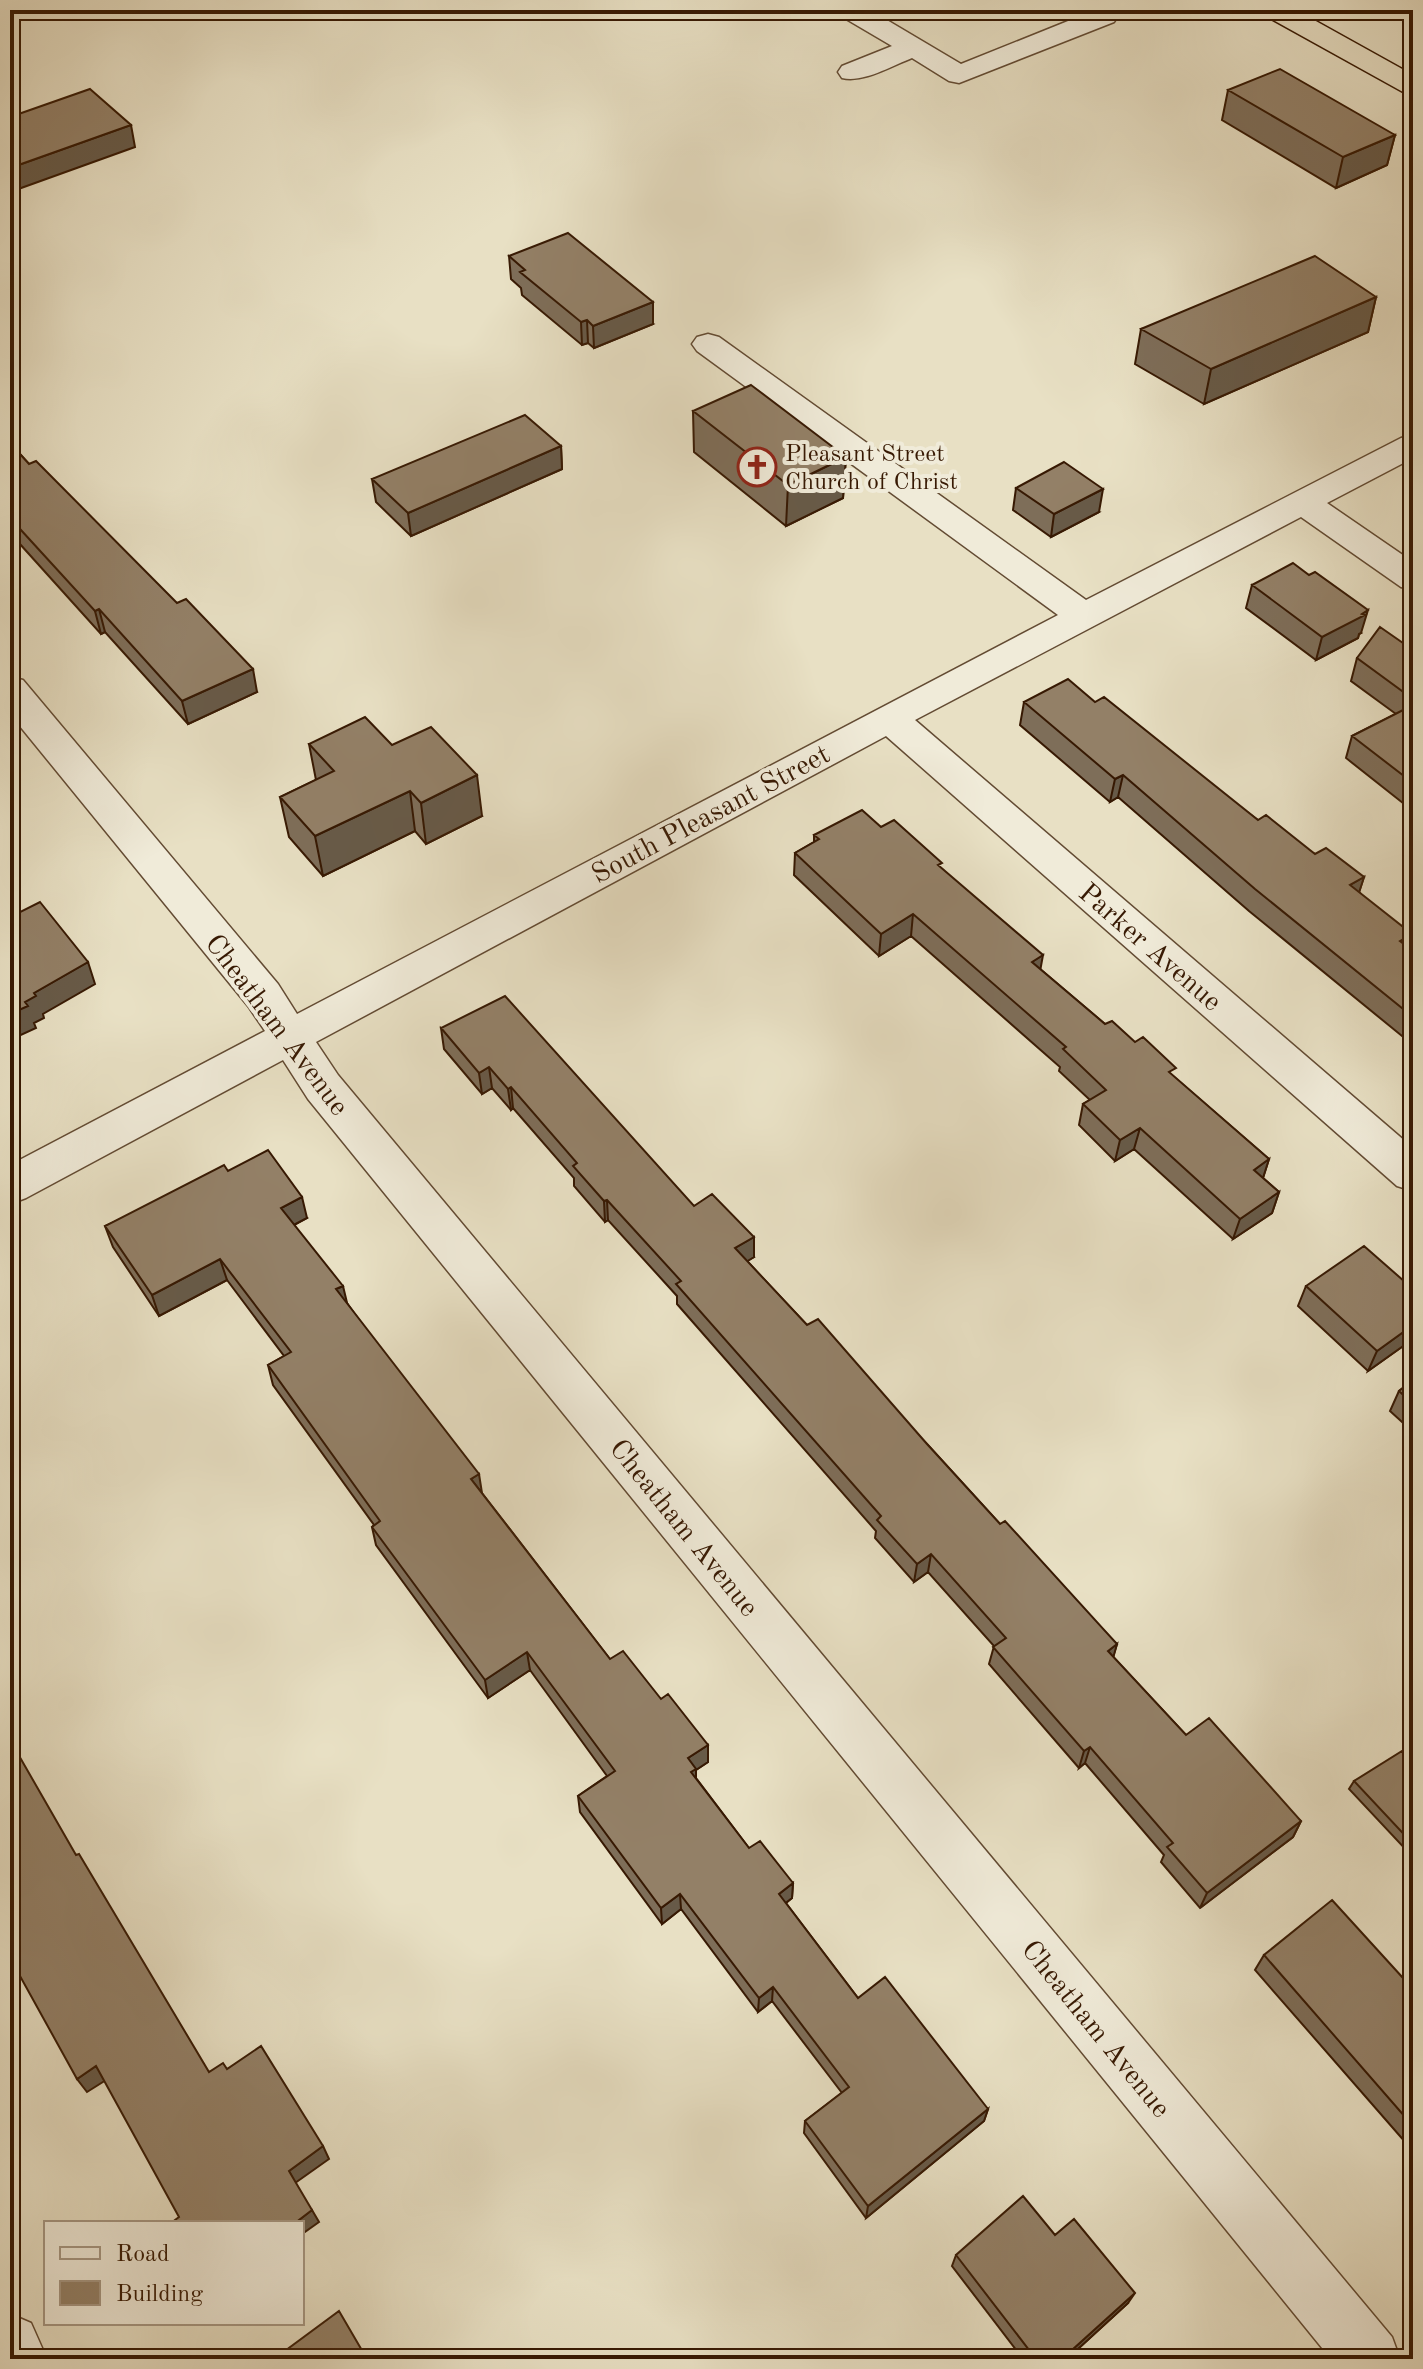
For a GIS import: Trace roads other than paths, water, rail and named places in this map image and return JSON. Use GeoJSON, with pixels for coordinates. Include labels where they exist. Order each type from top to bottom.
{"type":"FeatureCollection","features":[{"type":"Feature","properties":{"kind":"highway"},"geometry":{"type":"LineString","coordinates":[[1276,10],[1413,86]]}},
{"type":"Feature","properties":{"kind":"street"},"geometry":{"type":"LineString","coordinates":[[851,10],[959,75],[1104,16],[1093,10]]}},
{"type":"Feature","properties":{"kind":"street"},"geometry":{"type":"LineString","coordinates":[[1404,10],[1413,15]]}},
{"type":"Feature","properties":{"kind":"street"},"geometry":{"type":"LineString","coordinates":[[852,72],[913,48]]}},
{"type":"Feature","properties":{"kind":"street"},"geometry":{"type":"LineString","coordinates":[[708,344],[1085,617]]}},
{"type":"Feature","properties":{"kind":"street","name":"South Pleasant Street"},"geometry":{"type":"LineString","coordinates":[[10,1186],[889,718],[1413,445]]}},
{"type":"Feature","properties":{"kind":"street"},"geometry":{"type":"LineString","coordinates":[[1304,503],[1413,579]]}},
{"type":"Feature","properties":{"kind":"street","name":"Cheatham Avenue"},"geometry":{"type":"LineString","coordinates":[[10,689],[263,995],[323,1087],[1370,2359]]}},
{"type":"Feature","properties":{"kind":"street","name":"Parker Avenue"},"geometry":{"type":"LineString","coordinates":[[889,718],[1413,1174]]}},
{"type":"Feature","properties":{"kind":"street"},"geometry":{"type":"LineString","coordinates":[[10,2344],[17,2359]]}},
{"type":"Feature","properties":{"kind":"place","name":"Pleasant Street Church of Christ"},"geometry":{"type":"Point","coordinates":[757,467]}}]}
